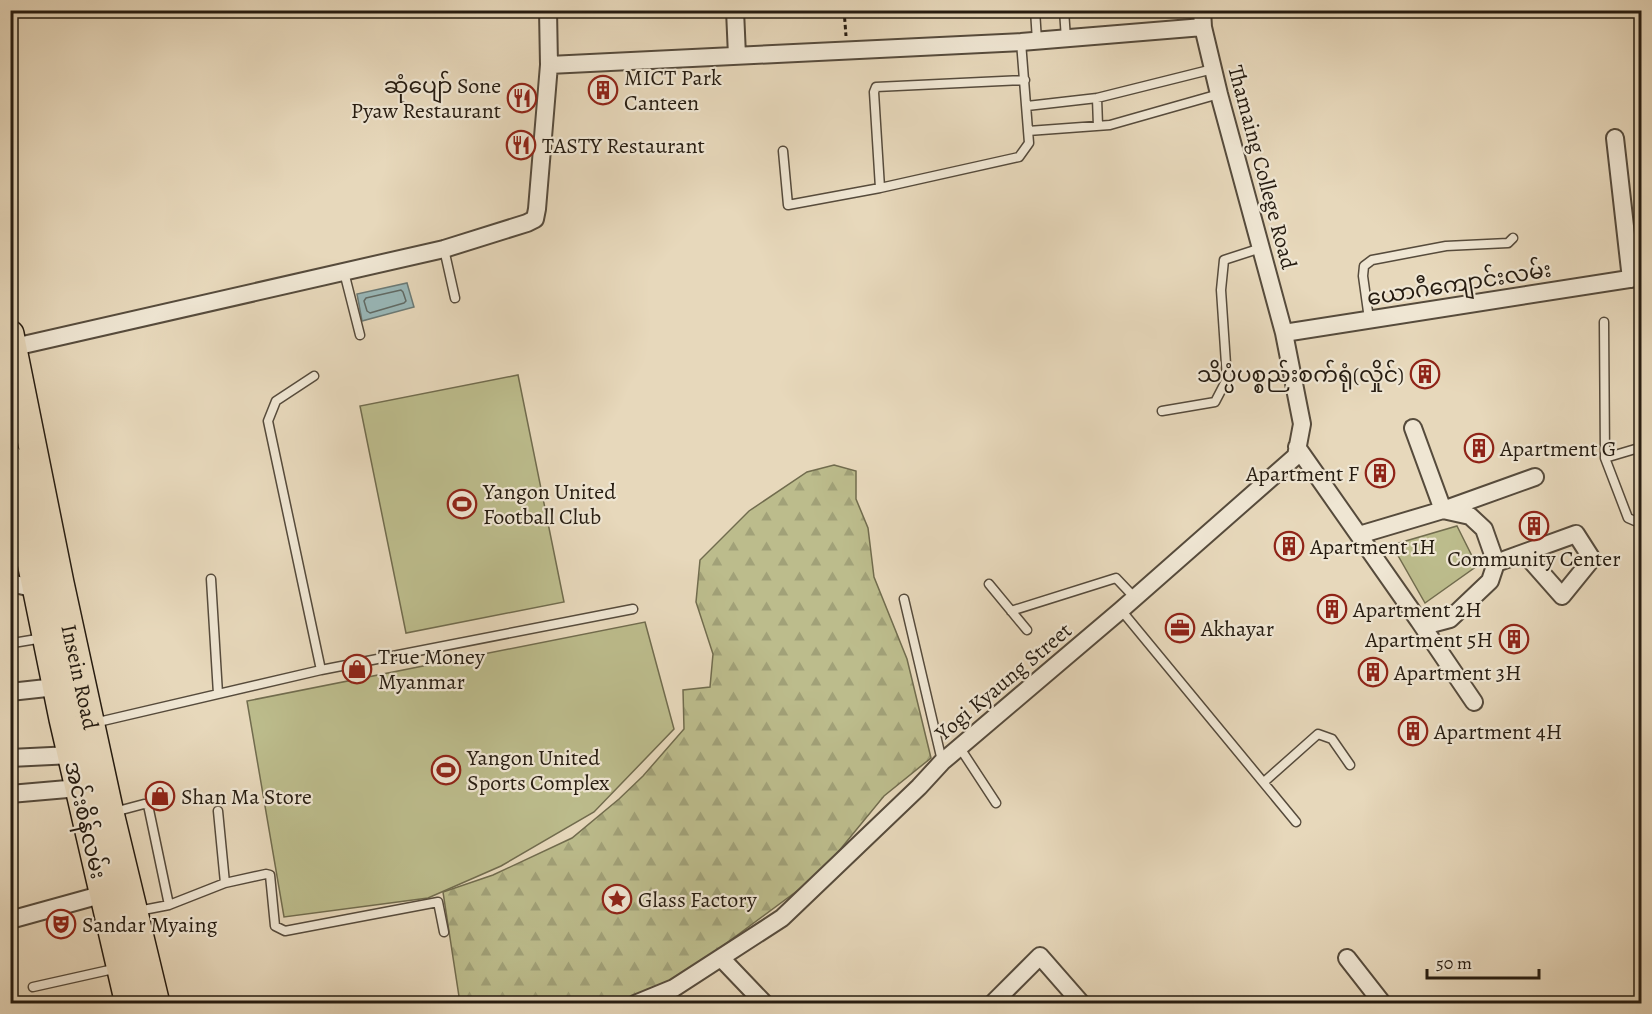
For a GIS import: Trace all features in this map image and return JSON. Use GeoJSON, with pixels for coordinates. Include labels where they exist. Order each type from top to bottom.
{"type":"FeatureCollection","features":[{"type":"Feature","properties":{"kind":"main road","name":"Insein Road"},"geometry":{"type":"LineString","coordinates":[[11,343],[20,431],[48,586],[81,718],[82,774],[110,813],[156,1004]]}},
{"type":"Feature","properties":{"kind":"main road"},"geometry":{"type":"LineString","coordinates":[[10,459],[48,586],[46,638],[56,687],[81,718]]}},
{"type":"Feature","properties":{"kind":"main road","name":"အင်းစိန်လမ်း"},"geometry":{"type":"LineString","coordinates":[[82,774],[105,899],[129,1004]]}},
{"type":"Feature","properties":{"kind":"main road"},"geometry":{"type":"LineString","coordinates":[[105,899],[133,905]]}},
{"type":"Feature","properties":{"kind":"street"},"geometry":{"type":"LineString","coordinates":[[11,343],[444,249],[535,219],[549,65],[548,10]]}},
{"type":"Feature","properties":{"kind":"street"},"geometry":{"type":"LineString","coordinates":[[735,10],[736,56]]}},
{"type":"Feature","properties":{"kind":"street"},"geometry":{"type":"LineString","coordinates":[[549,65],[847,52],[1066,39],[1203,19]]}},
{"type":"Feature","properties":{"kind":"street","name":"Thamaing College Road"},"geometry":{"type":"LineString","coordinates":[[1203,19],[1219,94],[1284,333]]}},
{"type":"Feature","properties":{"kind":"street"},"geometry":{"type":"LineString","coordinates":[[1615,138],[1636,278]]}},
{"type":"Feature","properties":{"kind":"street","name":"ယောဂီကျောင်းလမ်း"},"geometry":{"type":"LineString","coordinates":[[1284,333],[1636,278]]}},
{"type":"Feature","properties":{"kind":"street","name":"Yogi Kyaung Street"},"geometry":{"type":"LineString","coordinates":[[635,1004],[674,988],[782,918],[919,787],[942,762],[1135,598],[1296,456],[1302,424],[1284,333]]}},
{"type":"Feature","properties":{"kind":"street"},"geometry":{"type":"LineString","coordinates":[[1413,428],[1443,510]]}},
{"type":"Feature","properties":{"kind":"street"},"geometry":{"type":"LineString","coordinates":[[1297,447],[1474,702]]}},
{"type":"Feature","properties":{"kind":"street"},"geometry":{"type":"LineString","coordinates":[[1359,536],[1443,510],[1535,477]]}},
{"type":"Feature","properties":{"kind":"street"},"geometry":{"type":"LineString","coordinates":[[1419,621],[1435,623],[1450,619],[1490,582],[1496,563],[1484,530],[1470,516],[1443,510]]}},
{"type":"Feature","properties":{"kind":"street"},"geometry":{"type":"LineString","coordinates":[[1496,563],[1524,553]]}},
{"type":"Feature","properties":{"kind":"street"},"geometry":{"type":"LineString","coordinates":[[10,583],[48,586]]}},
{"type":"Feature","properties":{"kind":"street"},"geometry":{"type":"LineString","coordinates":[[10,692],[56,687]]}},
{"type":"Feature","properties":{"kind":"street"},"geometry":{"type":"LineString","coordinates":[[10,758],[82,774]]}},
{"type":"Feature","properties":{"kind":"street"},"geometry":{"type":"LineString","coordinates":[[10,794],[82,774]]}},
{"type":"Feature","properties":{"kind":"street"},"geometry":{"type":"LineString","coordinates":[[10,920],[105,899]]}},
{"type":"Feature","properties":{"kind":"street"},"geometry":{"type":"LineString","coordinates":[[992,1004],[1040,956],[1082,1004]]}},
{"type":"Feature","properties":{"kind":"street"},"geometry":{"type":"LineString","coordinates":[[721,958],[765,1004]]}},
{"type":"Feature","properties":{"kind":"street"},"geometry":{"type":"LineString","coordinates":[[1347,958],[1383,1004]]}},
{"type":"Feature","properties":{"kind":"lane"},"geometry":{"type":"LineString","coordinates":[[783,151],[788,205],[880,188],[1019,157],[1029,143],[1025,80],[1035,10]]}},
{"type":"Feature","properties":{"kind":"lane"},"geometry":{"type":"LineString","coordinates":[[1064,10],[1066,39]]}},
{"type":"Feature","properties":{"kind":"lane"},"geometry":{"type":"LineString","coordinates":[[1027,106],[1097,98],[1213,69]]}},
{"type":"Feature","properties":{"kind":"lane"},"geometry":{"type":"LineString","coordinates":[[880,188],[874,92],[876,87],[1025,80]]}},
{"type":"Feature","properties":{"kind":"lane"},"geometry":{"type":"LineString","coordinates":[[1028,131],[1110,125],[1219,94]]}},
{"type":"Feature","properties":{"kind":"lane"},"geometry":{"type":"LineString","coordinates":[[1097,98],[1098,126]]}},
{"type":"Feature","properties":{"kind":"lane"},"geometry":{"type":"LineString","coordinates":[[1370,319],[1363,276],[1364,266],[1372,260],[1446,246],[1508,243],[1513,238]]}},
{"type":"Feature","properties":{"kind":"lane"},"geometry":{"type":"LineString","coordinates":[[444,249],[455,297]]}},
{"type":"Feature","properties":{"kind":"lane"},"geometry":{"type":"LineString","coordinates":[[1162,411],[1215,402],[1227,379],[1221,290],[1224,261],[1261,249]]}},
{"type":"Feature","properties":{"kind":"lane"},"geometry":{"type":"LineString","coordinates":[[344,272],[360,334]]}},
{"type":"Feature","properties":{"kind":"lane"},"geometry":{"type":"LineString","coordinates":[[1604,322],[1605,458],[1628,518],[1641,524]]}},
{"type":"Feature","properties":{"kind":"lane"},"geometry":{"type":"LineString","coordinates":[[314,376],[276,401],[268,421],[321,670]]}},
{"type":"Feature","properties":{"kind":"lane"},"geometry":{"type":"LineString","coordinates":[[1605,458],[1641,447]]}},
{"type":"Feature","properties":{"kind":"lane"},"geometry":{"type":"LineString","coordinates":[[1011,611],[1116,578],[1135,598]]}},
{"type":"Feature","properties":{"kind":"lane"},"geometry":{"type":"LineString","coordinates":[[211,579],[218,694]]}},
{"type":"Feature","properties":{"kind":"lane"},"geometry":{"type":"LineString","coordinates":[[988,584],[1027,630]]}},
{"type":"Feature","properties":{"kind":"lane"},"geometry":{"type":"LineString","coordinates":[[904,599],[942,762]]}},
{"type":"Feature","properties":{"kind":"lane"},"geometry":{"type":"LineString","coordinates":[[81,718],[218,694],[321,670],[633,609]]}},
{"type":"Feature","properties":{"kind":"lane"},"geometry":{"type":"LineString","coordinates":[[1121,610],[1296,822]]}},
{"type":"Feature","properties":{"kind":"lane"},"geometry":{"type":"LineString","coordinates":[[12,643],[46,638]]}},
{"type":"Feature","properties":{"kind":"lane"},"geometry":{"type":"LineString","coordinates":[[1264,782],[1318,734],[1332,739],[1350,765]]}},
{"type":"Feature","properties":{"kind":"lane"},"geometry":{"type":"LineString","coordinates":[[960,748],[996,803]]}},
{"type":"Feature","properties":{"kind":"lane"},"geometry":{"type":"LineString","coordinates":[[110,813],[144,804],[148,805],[169,905]]}},
{"type":"Feature","properties":{"kind":"lane"},"geometry":{"type":"LineString","coordinates":[[218,811],[225,883]]}},
{"type":"Feature","properties":{"kind":"lane"},"geometry":{"type":"LineString","coordinates":[[133,905],[169,905],[225,883],[266,874],[270,875],[275,926],[280,930],[285,931],[438,902],[444,932]]}},
{"type":"Feature","properties":{"kind":"lane"},"geometry":{"type":"LineString","coordinates":[[33,987],[121,967]]}},
{"type":"Feature","properties":{"kind":"path"},"geometry":{"type":"LineString","coordinates":[[844,10],[847,52]]}},
{"type":"Feature","properties":{"kind":"green space","name":"Yangon United Football Club"},"geometry":{"type":"Polygon","coordinates":[[[518,375],[564,602],[406,633],[360,406],[518,375]]]}},
{"type":"Feature","properties":{"kind":"green space"},"geometry":{"type":"Polygon","coordinates":[[[834,465],[856,471],[856,499],[868,528],[874,577],[907,659],[931,758],[884,796],[820,874],[674,982],[619,1003],[460,1003],[443,892],[493,875],[572,838],[643,776],[684,729],[683,690],[710,687],[713,654],[696,602],[700,560],[749,511],[807,472],[834,465]]]}},
{"type":"Feature","properties":{"kind":"green space"},"geometry":{"type":"Polygon","coordinates":[[[1457,526],[1477,566],[1425,603],[1392,545],[1457,526]]]}},
{"type":"Feature","properties":{"kind":"green space","name":"Yangon United Sports Complex"},"geometry":{"type":"Polygon","coordinates":[[[645,622],[674,729],[594,812],[501,866],[428,898],[284,917],[247,701],[645,622]]]}},
{"type":"Feature","properties":{"kind":"water"},"geometry":{"type":"Polygon","coordinates":[[[407,283],[414,307],[362,321],[357,294],[407,283]]]}},
{"type":"Feature","properties":{"kind":"place","name":"MICT Park Canteen"},"geometry":{"type":"Point","coordinates":[603,90]}},
{"type":"Feature","properties":{"kind":"place","name":"ဆုံပျော် Sone Pyaw Restaurant"},"geometry":{"type":"Point","coordinates":[522,98]}},
{"type":"Feature","properties":{"kind":"place","name":"TASTY Restaurant"},"geometry":{"type":"Point","coordinates":[521,145]}},
{"type":"Feature","properties":{"kind":"place","name":"သိပ္ပံပစ္စည်းစက်ရုံ(လှိုင်)"},"geometry":{"type":"Point","coordinates":[1425,374]}},
{"type":"Feature","properties":{"kind":"place","name":"Apartment G"},"geometry":{"type":"Point","coordinates":[1479,448]}},
{"type":"Feature","properties":{"kind":"place","name":"Apartment F"},"geometry":{"type":"Point","coordinates":[1380,473]}},
{"type":"Feature","properties":{"kind":"place","name":"Yangon United Football Club"},"geometry":{"type":"Point","coordinates":[462,504]}},
{"type":"Feature","properties":{"kind":"place","name":"Community Center"},"geometry":{"type":"Point","coordinates":[1534,526]}},
{"type":"Feature","properties":{"kind":"place","name":"Apartment 1H"},"geometry":{"type":"Point","coordinates":[1289,546]}},
{"type":"Feature","properties":{"kind":"place","name":"Apartment 2H"},"geometry":{"type":"Point","coordinates":[1332,609]}},
{"type":"Feature","properties":{"kind":"place","name":"Akhayar"},"geometry":{"type":"Point","coordinates":[1180,628]}},
{"type":"Feature","properties":{"kind":"place","name":"Apartment 5H"},"geometry":{"type":"Point","coordinates":[1514,639]}},
{"type":"Feature","properties":{"kind":"place","name":"True Money Myanmar"},"geometry":{"type":"Point","coordinates":[357,669]}},
{"type":"Feature","properties":{"kind":"place","name":"Apartment 3H"},"geometry":{"type":"Point","coordinates":[1373,672]}},
{"type":"Feature","properties":{"kind":"place","name":"Apartment 4H"},"geometry":{"type":"Point","coordinates":[1413,731]}},
{"type":"Feature","properties":{"kind":"place","name":"Yangon United Sports Complex"},"geometry":{"type":"Point","coordinates":[446,770]}},
{"type":"Feature","properties":{"kind":"place","name":"Shan Ma Store"},"geometry":{"type":"Point","coordinates":[160,796]}},
{"type":"Feature","properties":{"kind":"place","name":"Glass Factory"},"geometry":{"type":"Point","coordinates":[617,899]}},
{"type":"Feature","properties":{"kind":"place","name":"Sandar Myaing"},"geometry":{"type":"Point","coordinates":[61,924]}}]}
